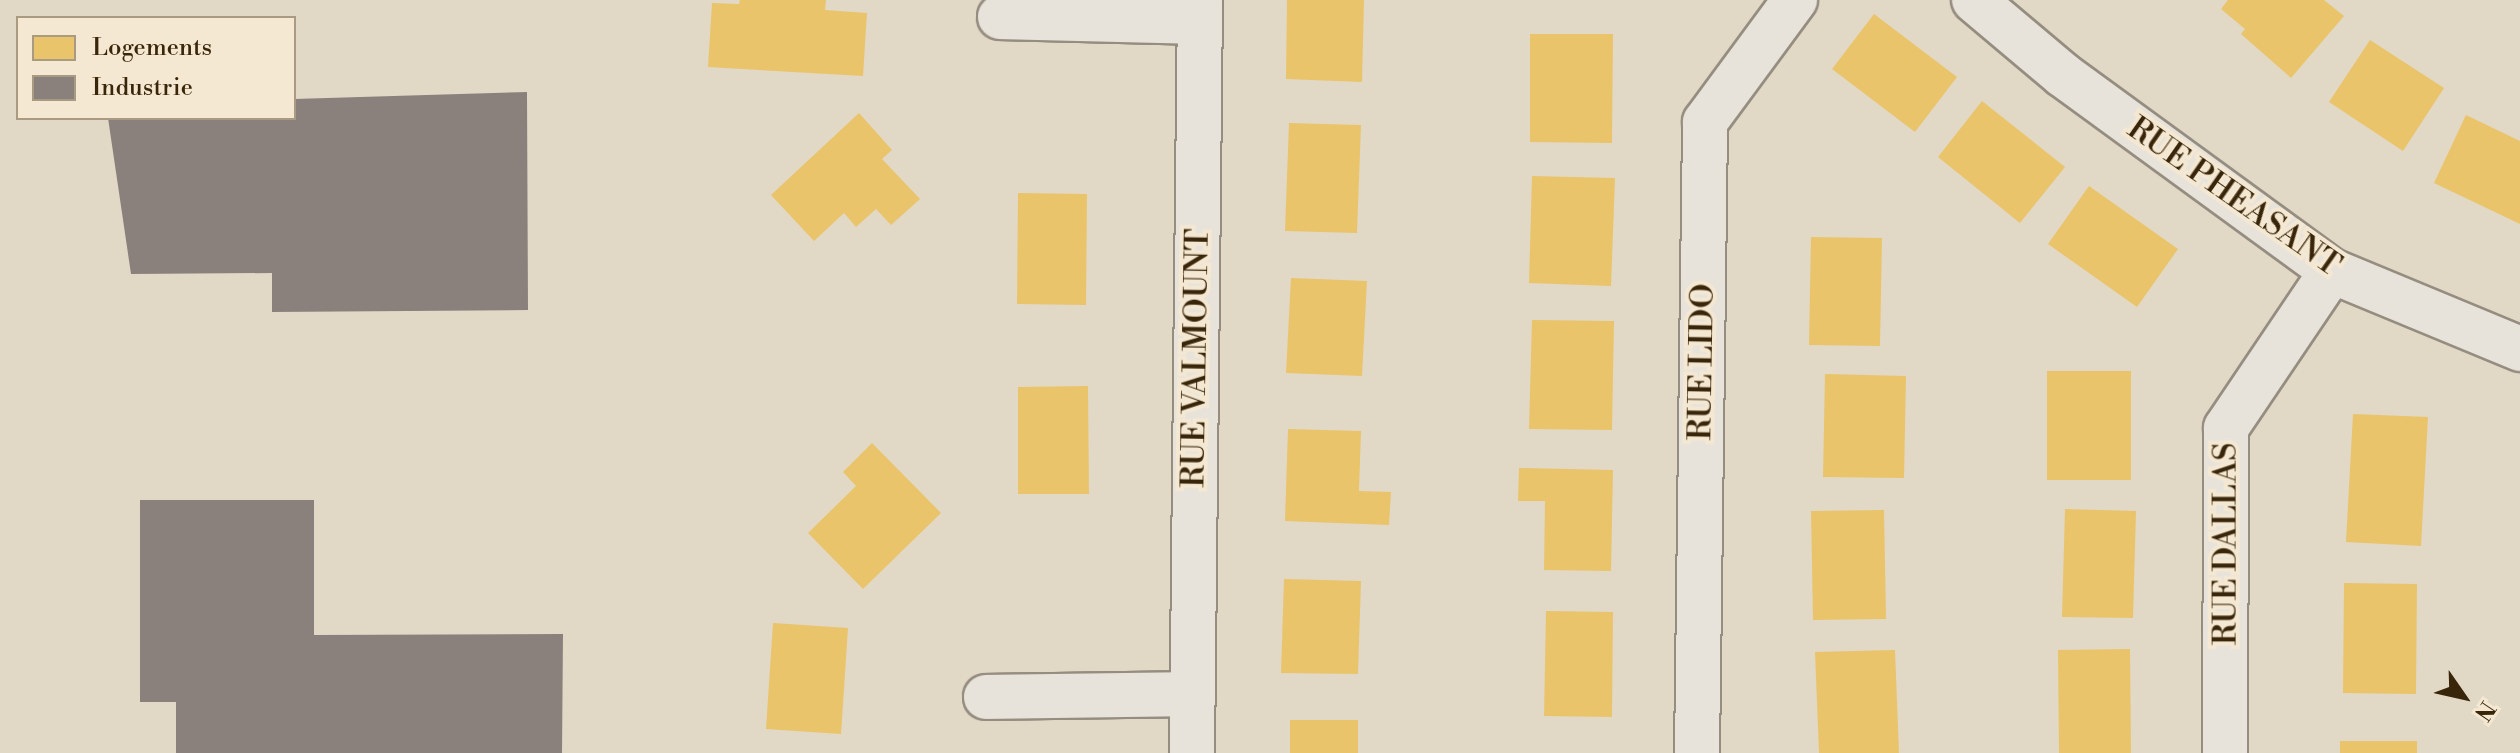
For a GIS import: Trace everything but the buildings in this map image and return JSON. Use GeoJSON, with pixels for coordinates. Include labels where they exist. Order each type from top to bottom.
{"type":"FeatureCollection","features":[{"type":"Feature","properties":{"kind":"street","name":"RUE LIDO"},"geometry":{"type":"LineString","coordinates":[[1697,753],[1705,122],[1795,0]]}},
{"type":"Feature","properties":{"kind":"street","name":"RUE PHEASANT"},"geometry":{"type":"LineString","coordinates":[[1974,0],[2063,75],[2332,271],[2520,349]]}},
{"type":"Feature","properties":{"kind":"street","name":"RUE VALMOUNT"},"geometry":{"type":"LineString","coordinates":[[1000,17],[1200,11],[1192,753]]}},
{"type":"Feature","properties":{"kind":"street","name":"RUE DALLAS"},"geometry":{"type":"LineString","coordinates":[[2225,753],[2226,428],[2332,271]]}},
{"type":"Feature","properties":{"kind":"street"},"geometry":{"type":"LineString","coordinates":[[986,697],[1193,694]]}}]}
